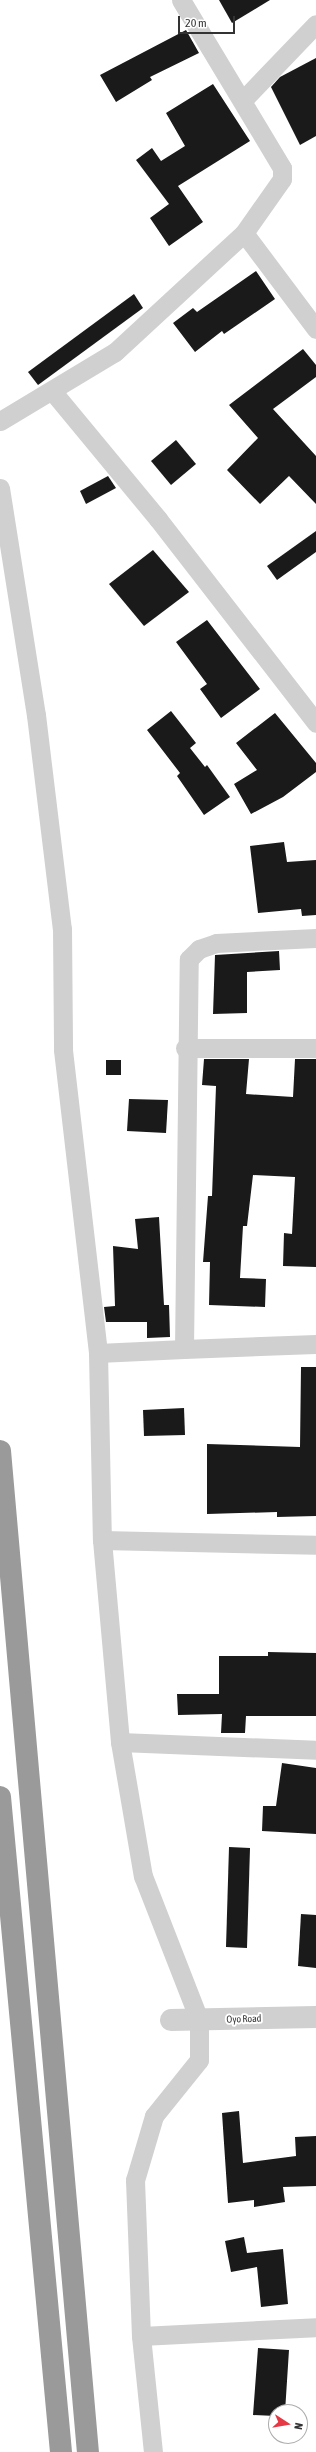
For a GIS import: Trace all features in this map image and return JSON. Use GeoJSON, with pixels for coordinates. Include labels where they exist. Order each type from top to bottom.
{"type":"FeatureCollection","features":[{"type":"Feature","properties":{"kind":"highway"},"geometry":{"type":"LineString","coordinates":[[0,1452],[88,2452]]}},
{"type":"Feature","properties":{"kind":"highway"},"geometry":{"type":"LineString","coordinates":[[0,1797],[61,2452]]}},
{"type":"Feature","properties":{"kind":"street"},"geometry":{"type":"LineString","coordinates":[[0,421],[53,392],[114,352],[244,233],[278,187],[282,168],[243,100],[181,0]]}},
{"type":"Feature","properties":{"kind":"street"},"geometry":{"type":"LineString","coordinates":[[243,100],[316,24]]}},
{"type":"Feature","properties":{"kind":"street"},"geometry":{"type":"LineString","coordinates":[[244,233],[316,329]]}},
{"type":"Feature","properties":{"kind":"street"},"geometry":{"type":"LineString","coordinates":[[53,392],[158,519],[316,723]]}},
{"type":"Feature","properties":{"kind":"street"},"geometry":{"type":"LineString","coordinates":[[0,488],[36,715],[62,929],[63,1050],[98,1353],[102,1540],[120,1742],[143,1876],[199,2020],[199,2060],[154,2116],[135,2180],[141,2336],[153,2452]]}},
{"type":"Feature","properties":{"kind":"street"},"geometry":{"type":"LineString","coordinates":[[184,1349],[185,1048],[189,958],[199,949],[216,943],[316,938]]}},
{"type":"Feature","properties":{"kind":"street"},"geometry":{"type":"LineString","coordinates":[[185,1048],[316,1048]]}},
{"type":"Feature","properties":{"kind":"street"},"geometry":{"type":"LineString","coordinates":[[98,1353],[316,1344]]}},
{"type":"Feature","properties":{"kind":"street"},"geometry":{"type":"LineString","coordinates":[[102,1540],[316,1545]]}},
{"type":"Feature","properties":{"kind":"street"},"geometry":{"type":"LineString","coordinates":[[120,1742],[316,1750]]}},
{"type":"Feature","properties":{"kind":"street","name":"Oyo Road"},"geometry":{"type":"LineString","coordinates":[[171,2020],[316,2017]]}},
{"type":"Feature","properties":{"kind":"street"},"geometry":{"type":"LineString","coordinates":[[141,2336],[316,2327]]}},
{"type":"Feature","properties":{"kind":"building"},"geometry":{"type":"Polygon","coordinates":[[[219,0],[270,0],[232,23],[219,0]]]}},
{"type":"Feature","properties":{"kind":"building"},"geometry":{"type":"Polygon","coordinates":[[[186,30],[199,53],[150,77],[152,80],[116,102],[100,75],[186,30]]]}},
{"type":"Feature","properties":{"kind":"building"},"geometry":{"type":"Polygon","coordinates":[[[316,58],[316,136],[300,145],[271,87],[280,77],[316,58]]]}},
{"type":"Feature","properties":{"kind":"building"},"geometry":{"type":"Polygon","coordinates":[[[213,84],[250,141],[178,186],[203,222],[169,246],[150,218],[169,204],[136,160],[152,148],[161,161],[185,146],[166,113],[213,84]]]}},
{"type":"Feature","properties":{"kind":"building"},"geometry":{"type":"Polygon","coordinates":[[[256,271],[275,299],[224,334],[222,331],[195,352],[173,323],[193,308],[197,312],[256,271]]]}},
{"type":"Feature","properties":{"kind":"building"},"geometry":{"type":"Polygon","coordinates":[[[134,294],[143,308],[38,385],[28,372],[134,294]]]}},
{"type":"Feature","properties":{"kind":"building"},"geometry":{"type":"Polygon","coordinates":[[[303,349],[316,365],[316,377],[273,409],[316,456],[316,504],[289,476],[260,504],[227,470],[258,438],[229,405],[303,349]]]}},
{"type":"Feature","properties":{"kind":"building"},"geometry":{"type":"Polygon","coordinates":[[[176,440],[196,464],[171,485],[151,461],[176,440]]]}},
{"type":"Feature","properties":{"kind":"building"},"geometry":{"type":"Polygon","coordinates":[[[108,476],[116,488],[86,504],[80,491],[108,476]]]}},
{"type":"Feature","properties":{"kind":"building"},"geometry":{"type":"Polygon","coordinates":[[[316,531],[316,552],[277,580],[267,566],[316,531]]]}},
{"type":"Feature","properties":{"kind":"building"},"geometry":{"type":"Polygon","coordinates":[[[153,550],[189,592],[144,626],[109,584],[153,550]]]}},
{"type":"Feature","properties":{"kind":"building"},"geometry":{"type":"Polygon","coordinates":[[[207,620],[260,689],[221,718],[200,689],[207,684],[176,642],[207,620]]]}},
{"type":"Feature","properties":{"kind":"building"},"geometry":{"type":"Polygon","coordinates":[[[171,711],[196,743],[190,748],[205,767],[207,765],[230,797],[204,815],[177,776],[180,773],[147,730],[171,711]]]}},
{"type":"Feature","properties":{"kind":"building"},"geometry":{"type":"Polygon","coordinates":[[[275,713],[316,763],[316,772],[283,797],[251,814],[234,784],[257,770],[236,743],[275,713]]]}},
{"type":"Feature","properties":{"kind":"building"},"geometry":{"type":"Polygon","coordinates":[[[284,842],[287,862],[316,860],[316,915],[302,916],[301,909],[258,913],[250,846],[284,842]]]}},
{"type":"Feature","properties":{"kind":"building"},"geometry":{"type":"Polygon","coordinates":[[[279,951],[280,970],[247,972],[247,1013],[213,1014],[215,955],[279,951]]]}},
{"type":"Feature","properties":{"kind":"building"},"geometry":{"type":"Polygon","coordinates":[[[204,1059],[249,1059],[246,1094],[293,1097],[295,1059],[316,1059],[316,1267],[283,1266],[284,1233],[292,1234],[295,1177],[253,1175],[247,1226],[243,1226],[240,1278],[266,1279],[265,1307],[209,1305],[210,1262],[203,1262],[208,1196],[212,1196],[216,1086],[202,1085],[204,1059]]]}},
{"type":"Feature","properties":{"kind":"building"},"geometry":{"type":"Polygon","coordinates":[[[106,1060],[121,1060],[121,1075],[106,1075],[106,1060]]]}},
{"type":"Feature","properties":{"kind":"building"},"geometry":{"type":"Polygon","coordinates":[[[129,1099],[168,1100],[166,1133],[127,1131],[129,1099]]]}},
{"type":"Feature","properties":{"kind":"building"},"geometry":{"type":"Polygon","coordinates":[[[159,1217],[164,1305],[169,1305],[170,1337],[147,1338],[147,1322],[106,1322],[104,1307],[115,1306],[113,1246],[138,1249],[135,1219],[159,1217]]]}},
{"type":"Feature","properties":{"kind":"building"},"geometry":{"type":"Polygon","coordinates":[[[301,1367],[316,1367],[316,1516],[277,1517],[277,1512],[207,1514],[207,1444],[300,1447],[301,1367]]]}},
{"type":"Feature","properties":{"kind":"building"},"geometry":{"type":"Polygon","coordinates":[[[184,1408],[185,1435],[144,1436],[143,1410],[184,1408]]]}},
{"type":"Feature","properties":{"kind":"building"},"geometry":{"type":"Polygon","coordinates":[[[268,1652],[316,1653],[316,1716],[246,1716],[245,1733],[221,1733],[222,1714],[178,1715],[177,1694],[219,1694],[219,1656],[268,1656],[268,1652]]]}},
{"type":"Feature","properties":{"kind":"building"},"geometry":{"type":"Polygon","coordinates":[[[282,1763],[316,1768],[316,1834],[262,1831],[263,1806],[276,1806],[282,1763]]]}},
{"type":"Feature","properties":{"kind":"building"},"geometry":{"type":"Polygon","coordinates":[[[229,1847],[250,1848],[247,1948],[226,1947],[229,1847]]]}},
{"type":"Feature","properties":{"kind":"building"},"geometry":{"type":"Polygon","coordinates":[[[301,1914],[316,1915],[316,1968],[298,1966],[301,1914]]]}},
{"type":"Feature","properties":{"kind":"building"},"geometry":{"type":"Polygon","coordinates":[[[239,2111],[243,2163],[296,2156],[295,2137],[316,2136],[316,2186],[283,2187],[285,2202],[254,2207],[254,2200],[228,2203],[222,2113],[239,2111]]]}},
{"type":"Feature","properties":{"kind":"building"},"geometry":{"type":"Polygon","coordinates":[[[244,2237],[247,2253],[283,2249],[288,2304],[261,2307],[257,2267],[231,2272],[225,2241],[244,2237]]]}},
{"type":"Feature","properties":{"kind":"building"},"geometry":{"type":"Polygon","coordinates":[[[258,2348],[289,2350],[286,2404],[268,2404],[268,2416],[253,2415],[258,2348]]]}}]}
